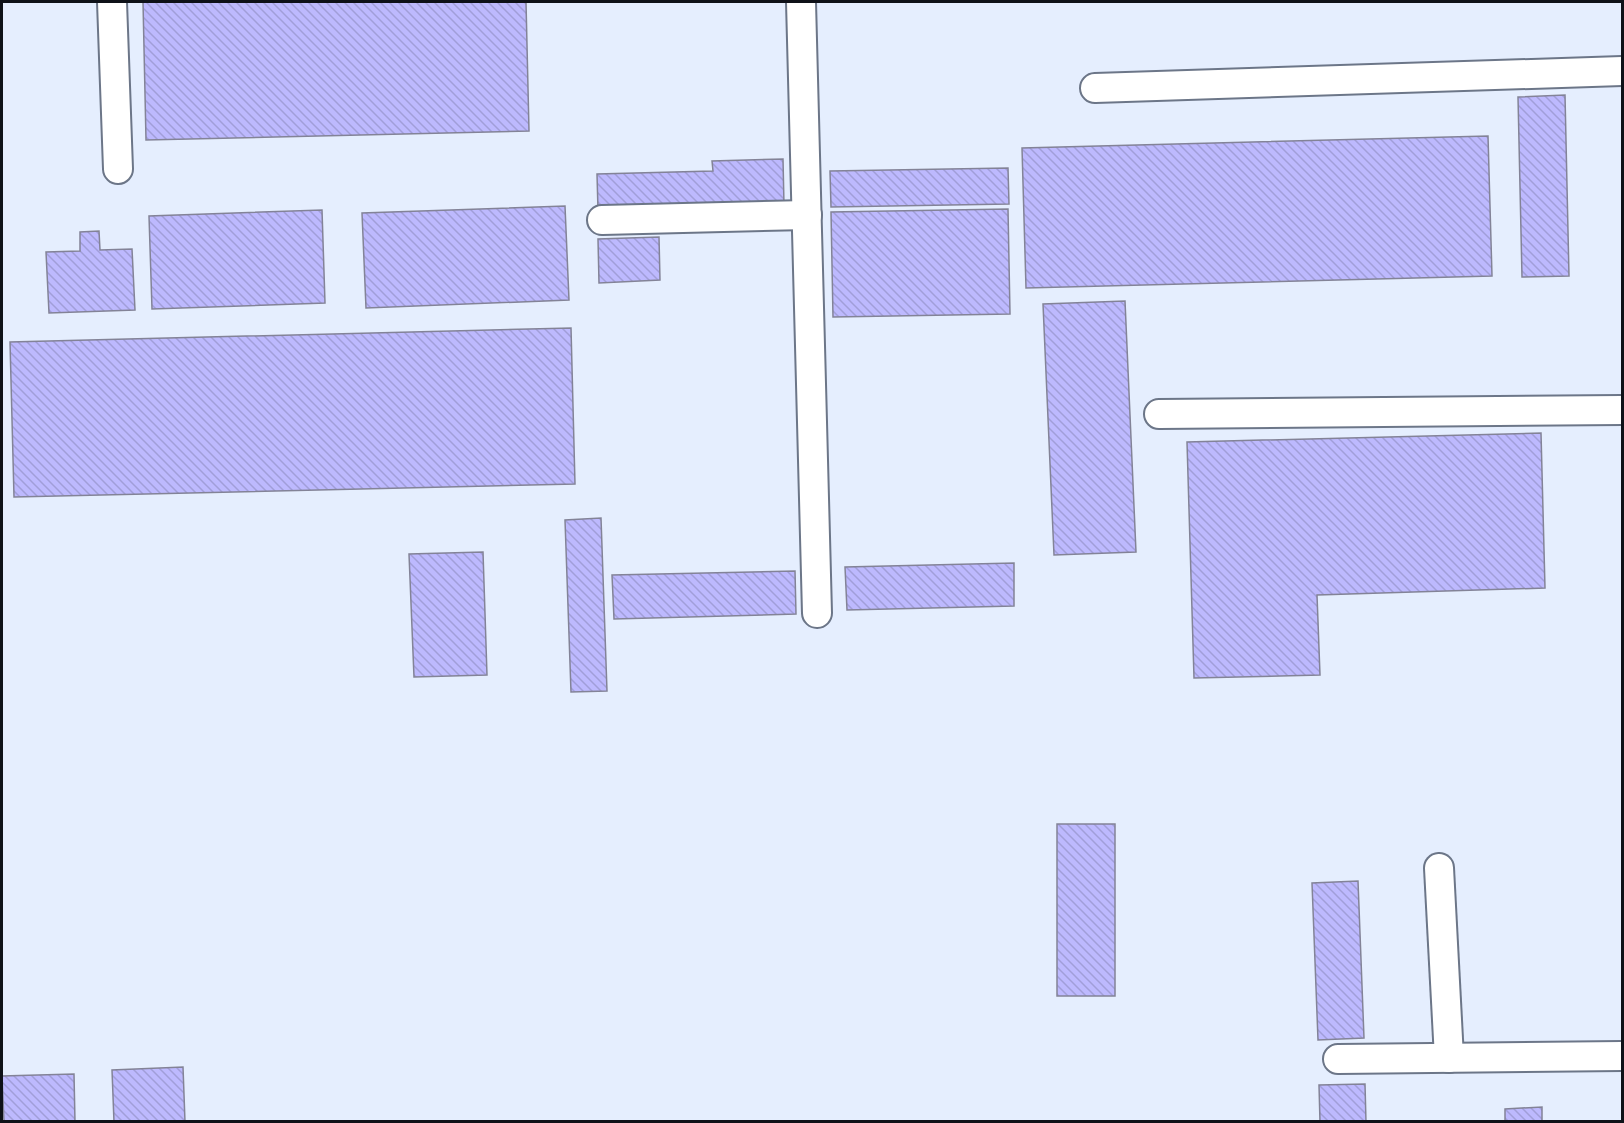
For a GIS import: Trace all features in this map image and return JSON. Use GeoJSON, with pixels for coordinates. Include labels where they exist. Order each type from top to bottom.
{"type":"FeatureCollection","features":[{"type":"Feature","properties":{"kind":"lane"},"geometry":{"type":"LineString","coordinates":[[112,2],[118,170]]}},
{"type":"Feature","properties":{"kind":"lane"},"geometry":{"type":"LineString","coordinates":[[801,2],[817,613]]}},
{"type":"Feature","properties":{"kind":"lane"},"geometry":{"type":"LineString","coordinates":[[1095,88],[1623,71]]}},
{"type":"Feature","properties":{"kind":"lane"},"geometry":{"type":"LineString","coordinates":[[602,220],[807,215]]}},
{"type":"Feature","properties":{"kind":"lane"},"geometry":{"type":"LineString","coordinates":[[1159,414],[1623,410]]}},
{"type":"Feature","properties":{"kind":"lane"},"geometry":{"type":"LineString","coordinates":[[1439,868],[1449,1058]]}},
{"type":"Feature","properties":{"kind":"lane"},"geometry":{"type":"LineString","coordinates":[[1338,1059],[1623,1056]]}},
{"type":"Feature","properties":{"kind":"building"},"geometry":{"type":"Polygon","coordinates":[[[143,2],[526,2],[529,131],[146,140],[143,2]]]}},
{"type":"Feature","properties":{"kind":"building"},"geometry":{"type":"Polygon","coordinates":[[[1565,95],[1569,276],[1522,277],[1518,97],[1565,95]]]}},
{"type":"Feature","properties":{"kind":"building"},"geometry":{"type":"Polygon","coordinates":[[[1488,136],[1492,276],[1026,288],[1022,148],[1488,136]]]}},
{"type":"Feature","properties":{"kind":"building"},"geometry":{"type":"Polygon","coordinates":[[[783,159],[784,205],[598,210],[597,174],[713,171],[712,161],[783,159]]]}},
{"type":"Feature","properties":{"kind":"building"},"geometry":{"type":"Polygon","coordinates":[[[1008,168],[1009,204],[831,207],[830,171],[1008,168]]]}},
{"type":"Feature","properties":{"kind":"building"},"geometry":{"type":"Polygon","coordinates":[[[565,206],[569,300],[366,308],[362,213],[565,206]]]}},
{"type":"Feature","properties":{"kind":"building"},"geometry":{"type":"Polygon","coordinates":[[[1008,209],[1010,314],[833,317],[831,212],[1008,209]]]}},
{"type":"Feature","properties":{"kind":"building"},"geometry":{"type":"Polygon","coordinates":[[[322,210],[325,303],[152,309],[149,216],[322,210]]]}},
{"type":"Feature","properties":{"kind":"building"},"geometry":{"type":"Polygon","coordinates":[[[99,231],[100,250],[132,249],[135,310],[49,313],[46,252],[80,251],[80,232],[99,231]]]}},
{"type":"Feature","properties":{"kind":"building"},"geometry":{"type":"Polygon","coordinates":[[[659,237],[660,280],[599,283],[598,239],[659,237]]]}},
{"type":"Feature","properties":{"kind":"building"},"geometry":{"type":"Polygon","coordinates":[[[1125,301],[1136,552],[1054,555],[1043,304],[1125,301]]]}},
{"type":"Feature","properties":{"kind":"building"},"geometry":{"type":"Polygon","coordinates":[[[571,328],[575,484],[14,497],[10,342],[571,328]]]}},
{"type":"Feature","properties":{"kind":"building"},"geometry":{"type":"Polygon","coordinates":[[[1541,433],[1545,588],[1317,595],[1320,675],[1194,678],[1187,442],[1541,433]]]}},
{"type":"Feature","properties":{"kind":"building"},"geometry":{"type":"Polygon","coordinates":[[[601,518],[607,691],[571,692],[565,520],[601,518]]]}},
{"type":"Feature","properties":{"kind":"building"},"geometry":{"type":"Polygon","coordinates":[[[483,552],[487,675],[414,677],[409,554],[483,552]]]}},
{"type":"Feature","properties":{"kind":"building"},"geometry":{"type":"Polygon","coordinates":[[[1014,563],[1014,606],[847,610],[845,567],[1014,563]]]}},
{"type":"Feature","properties":{"kind":"building"},"geometry":{"type":"Polygon","coordinates":[[[795,571],[796,614],[614,619],[612,575],[795,571]]]}},
{"type":"Feature","properties":{"kind":"building"},"geometry":{"type":"Polygon","coordinates":[[[1057,824],[1115,824],[1115,996],[1057,996],[1057,824]]]}},
{"type":"Feature","properties":{"kind":"building"},"geometry":{"type":"Polygon","coordinates":[[[1358,881],[1364,1038],[1318,1040],[1312,883],[1358,881]]]}},
{"type":"Feature","properties":{"kind":"building"},"geometry":{"type":"Polygon","coordinates":[[[183,1067],[185,1122],[114,1122],[112,1070],[183,1067]]]}},
{"type":"Feature","properties":{"kind":"building"},"geometry":{"type":"Polygon","coordinates":[[[74,1074],[75,1122],[4,1122],[2,1076],[74,1074]]]}},
{"type":"Feature","properties":{"kind":"building"},"geometry":{"type":"Polygon","coordinates":[[[1365,1084],[1366,1122],[1320,1122],[1319,1085],[1365,1084]]]}},
{"type":"Feature","properties":{"kind":"building"},"geometry":{"type":"Polygon","coordinates":[[[1542,1107],[1542,1122],[1505,1122],[1505,1109],[1542,1107]]]}}]}
